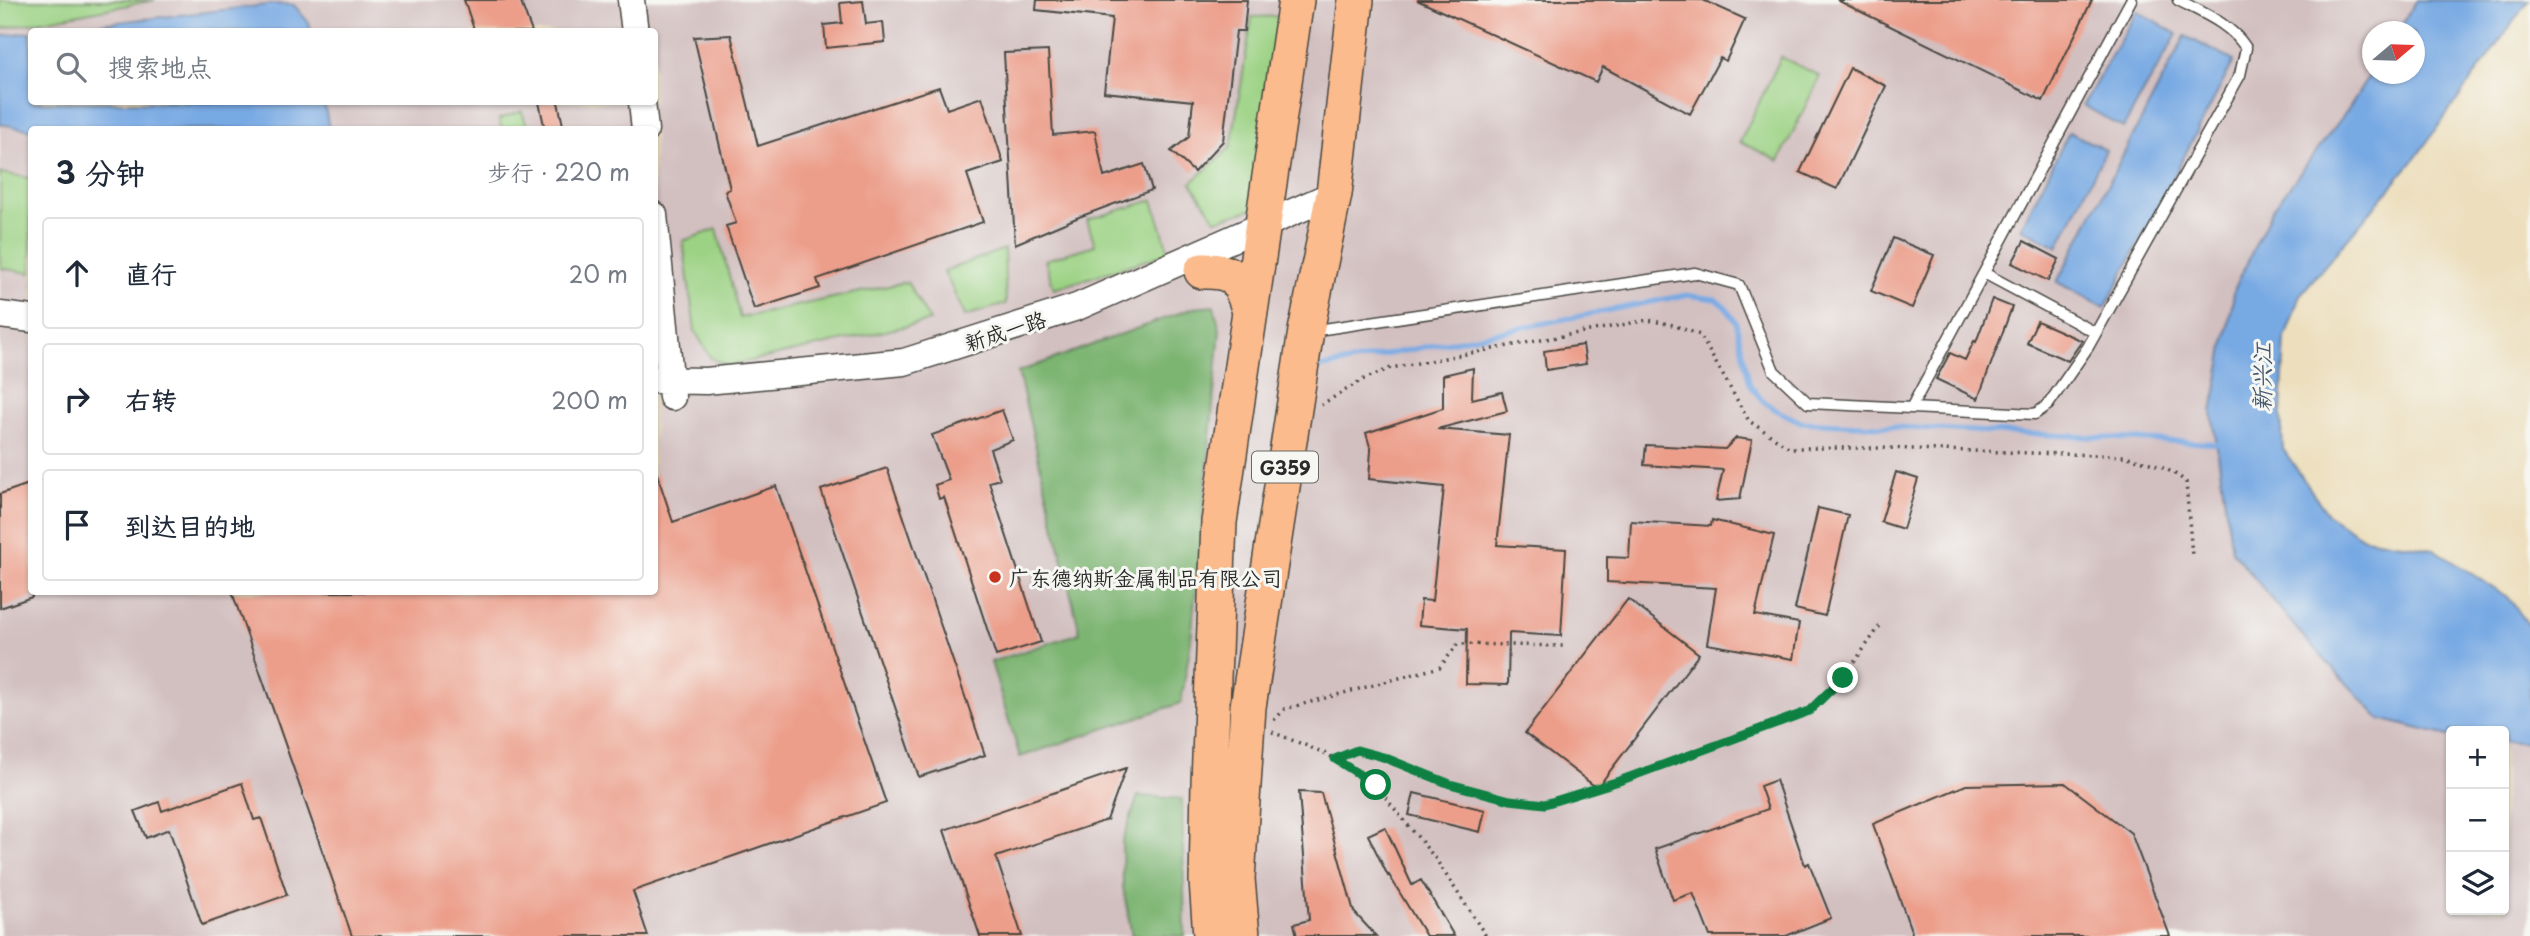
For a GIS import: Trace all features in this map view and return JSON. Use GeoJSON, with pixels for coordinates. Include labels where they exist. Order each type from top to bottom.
{"type":"FeatureCollection","features":[{"type":"Feature","properties":{"kind":"highway","name":"G359"},"geometry":{"type":"LineString","coordinates":[[1211,936],[1207,881],[1219,522],[1296,0]]}},
{"type":"Feature","properties":{"kind":"highway","name":"G359"},"geometry":{"type":"LineString","coordinates":[[1242,936],[1237,878],[1256,726],[1248,707],[1306,331],[1332,203],[1356,0]]}},
{"type":"Feature","properties":{"kind":"highway"},"geometry":{"type":"LineString","coordinates":[[1202,271],[1223,270],[1236,279],[1243,289],[1250,311]]}},
{"type":"Feature","properties":{"kind":"street"},"geometry":{"type":"LineString","coordinates":[[631,0],[634,28]]}},
{"type":"Feature","properties":{"kind":"street"},"geometry":{"type":"LineString","coordinates":[[642,105],[645,126]]}},
{"type":"Feature","properties":{"kind":"street","name":"新成一路"},"geometry":{"type":"LineString","coordinates":[[663,389],[730,378],[904,362],[1077,307],[1261,236],[1332,203]]}},
{"type":"Feature","properties":{"kind":"street","name":"新成一路"},"geometry":{"type":"LineString","coordinates":[[663,389],[707,397],[908,378],[1083,322],[1202,271],[1261,236]]}},
{"type":"Feature","properties":{"kind":"street"},"geometry":{"type":"LineString","coordinates":[[658,290],[663,389]]}},
{"type":"Feature","properties":{"kind":"street"},"geometry":{"type":"LineString","coordinates":[[0,298],[28,302]]}},
{"type":"Feature","properties":{"kind":"street"},"geometry":{"type":"LineString","coordinates":[[0,315],[28,319]]}},
{"type":"Feature","properties":{"kind":"street"},"geometry":{"type":"LineString","coordinates":[[661,347],[711,375],[730,378]]}},
{"type":"Feature","properties":{"kind":"lane"},"geometry":{"type":"LineString","coordinates":[[1910,408],[2131,0]]}},
{"type":"Feature","properties":{"kind":"lane"},"geometry":{"type":"LineString","coordinates":[[1306,331],[1695,273],[1739,285],[1774,371],[1808,402],[2035,414],[2048,405],[2096,333],[2240,75],[2246,48],[2238,35],[2178,0]]}},
{"type":"Feature","properties":{"kind":"lane"},"geometry":{"type":"LineString","coordinates":[[1984,273],[2096,333]]}},
{"type":"Feature","properties":{"kind":"path"},"geometry":{"type":"LineString","coordinates":[[1292,421],[1362,380],[1391,368],[1648,320],[1673,324],[1700,335],[1749,421],[1790,448],[1882,448],[2124,456],[2156,463],[2186,482],[2192,556]]}},
{"type":"Feature","properties":{"kind":"path"},"geometry":{"type":"LineString","coordinates":[[1335,759],[1357,750],[1383,757],[1450,784],[1510,800],[1545,804],[1619,781],[1809,711],[1843,678],[1882,624]]}},
{"type":"Feature","properties":{"kind":"path"},"geometry":{"type":"LineString","coordinates":[[1256,726],[1285,709],[1440,667],[1458,644],[1565,646]]}},
{"type":"Feature","properties":{"kind":"path"},"geometry":{"type":"LineString","coordinates":[[1256,726],[1335,759],[1376,785],[1436,858],[1486,936]]}},
{"type":"Feature","properties":{"kind":"shaded area"},"geometry":{"type":"Polygon","coordinates":[[[0,0],[2417,0],[2403,21],[2362,21],[2364,84],[2272,210],[2235,288],[2212,412],[2232,551],[2301,634],[2380,719],[2446,735],[2446,915],[2509,915],[2509,741],[2530,743],[2530,936],[0,936],[0,0]]]}},
{"type":"Feature","properties":{"kind":"green space"},"geometry":{"type":"Polygon","coordinates":[[[0,0],[155,0],[0,29],[0,0]]]}},
{"type":"Feature","properties":{"kind":"green space"},"geometry":{"type":"Polygon","coordinates":[[[1287,16],[1256,208],[1216,220],[1191,183],[1231,147],[1252,17],[1287,16]]]}},
{"type":"Feature","properties":{"kind":"green space"},"geometry":{"type":"Polygon","coordinates":[[[1781,57],[1820,76],[1779,161],[1740,142],[1781,57]]]}},
{"type":"Feature","properties":{"kind":"green space"},"geometry":{"type":"Polygon","coordinates":[[[522,111],[527,126],[501,126],[499,119],[522,111]]]}},
{"type":"Feature","properties":{"kind":"green space"},"geometry":{"type":"Polygon","coordinates":[[[0,173],[28,178],[28,273],[0,268],[0,173]]]}},
{"type":"Feature","properties":{"kind":"green space"},"geometry":{"type":"Polygon","coordinates":[[[1153,200],[1169,253],[1054,289],[1045,260],[1095,245],[1087,220],[1153,200]]]}},
{"type":"Feature","properties":{"kind":"green space"},"geometry":{"type":"Polygon","coordinates":[[[717,229],[740,318],[907,282],[930,321],[728,366],[711,358],[695,331],[683,241],[717,229]]]}},
{"type":"Feature","properties":{"kind":"green space"},"geometry":{"type":"Polygon","coordinates":[[[1004,249],[1006,304],[965,316],[944,271],[1004,249]]]}},
{"type":"Feature","properties":{"kind":"green space"},"geometry":{"type":"Polygon","coordinates":[[[1214,306],[1220,330],[1191,640],[1181,703],[1020,757],[991,662],[1080,633],[1018,372],[1193,308],[1214,306]]]}},
{"type":"Feature","properties":{"kind":"green space"},"geometry":{"type":"Polygon","coordinates":[[[1138,796],[1182,799],[1185,936],[1132,936],[1123,887],[1122,843],[1138,796]]]}},
{"type":"Feature","properties":{"kind":"water","name":"新兴江"},"geometry":{"type":"Polygon","coordinates":[[[2417,0],[2529,0],[2414,160],[2300,295],[2285,338],[2281,415],[2283,449],[2328,515],[2364,538],[2433,549],[2508,597],[2530,627],[2530,743],[2509,741],[2509,726],[2446,726],[2446,736],[2380,719],[2301,634],[2232,551],[2212,412],[2235,288],[2272,210],[2364,84],[2425,84],[2425,21],[2403,21],[2417,0]]]}},
{"type":"Feature","properties":{"kind":"water"},"geometry":{"type":"Polygon","coordinates":[[[275,4],[294,5],[310,28],[65,28],[275,4]]]}},
{"type":"Feature","properties":{"kind":"water"},"geometry":{"type":"Polygon","coordinates":[[[2137,11],[2177,34],[2123,128],[2083,105],[2137,11]]]}},
{"type":"Feature","properties":{"kind":"water"},"geometry":{"type":"Polygon","coordinates":[[[28,32],[28,105],[325,105],[328,126],[28,126],[28,129],[0,124],[0,36],[28,32]]]}},
{"type":"Feature","properties":{"kind":"water"},"geometry":{"type":"Polygon","coordinates":[[[2185,36],[2234,61],[2105,308],[2057,282],[2185,36]]]}},
{"type":"Feature","properties":{"kind":"water"},"geometry":{"type":"Polygon","coordinates":[[[2069,132],[2106,150],[2058,247],[2021,228],[2069,132]]]}},
{"type":"Feature","properties":{"kind":"building"},"geometry":{"type":"Polygon","coordinates":[[[464,0],[520,0],[530,28],[474,28],[464,0]]]}},
{"type":"Feature","properties":{"kind":"building"},"geometry":{"type":"Polygon","coordinates":[[[1037,0],[1247,0],[1244,31],[1236,31],[1223,141],[1194,172],[1171,151],[1189,137],[1193,101],[1104,92],[1112,18],[1036,10],[1037,0]]]}},
{"type":"Feature","properties":{"kind":"building"},"geometry":{"type":"Polygon","coordinates":[[[1417,0],[1703,0],[1745,19],[1726,61],[1720,58],[1690,114],[1603,67],[1596,82],[1417,0]]]}},
{"type":"Feature","properties":{"kind":"building"},"geometry":{"type":"Polygon","coordinates":[[[1837,0],[2092,0],[2043,101],[1837,0]]]}},
{"type":"Feature","properties":{"kind":"building"},"geometry":{"type":"Polygon","coordinates":[[[863,1],[866,24],[883,22],[885,42],[826,48],[824,25],[842,23],[840,3],[863,1]]]}},
{"type":"Feature","properties":{"kind":"building"},"geometry":{"type":"Polygon","coordinates":[[[731,35],[758,146],[939,87],[947,109],[982,97],[1003,162],[967,174],[983,222],[817,279],[820,288],[754,309],[726,226],[736,223],[725,191],[730,189],[694,37],[731,35]]]}},
{"type":"Feature","properties":{"kind":"building"},"geometry":{"type":"Polygon","coordinates":[[[1048,51],[1053,135],[1095,131],[1104,177],[1144,164],[1152,190],[1015,244],[1004,53],[1048,51]]]}},
{"type":"Feature","properties":{"kind":"building"},"geometry":{"type":"Polygon","coordinates":[[[1850,68],[1886,86],[1837,189],[1800,172],[1850,68]]]}},
{"type":"Feature","properties":{"kind":"building"},"geometry":{"type":"Polygon","coordinates":[[[540,105],[559,105],[563,126],[544,126],[540,105]]]}},
{"type":"Feature","properties":{"kind":"building"},"geometry":{"type":"Polygon","coordinates":[[[1893,238],[1934,255],[1912,308],[1871,291],[1893,238]]]}},
{"type":"Feature","properties":{"kind":"building"},"geometry":{"type":"Polygon","coordinates":[[[2024,241],[2059,259],[2048,281],[2012,263],[2024,241]]]}},
{"type":"Feature","properties":{"kind":"building"},"geometry":{"type":"Polygon","coordinates":[[[1992,299],[2012,307],[1978,399],[1936,379],[1950,353],[1965,360],[1974,341],[1976,342],[1992,299]]]}},
{"type":"Feature","properties":{"kind":"building"},"geometry":{"type":"Polygon","coordinates":[[[2037,321],[2082,341],[2068,361],[2027,343],[2037,321]]]}},
{"type":"Feature","properties":{"kind":"building"},"geometry":{"type":"Polygon","coordinates":[[[1583,345],[1586,364],[1546,370],[1544,351],[1583,345]]]}},
{"type":"Feature","properties":{"kind":"building"},"geometry":{"type":"Polygon","coordinates":[[[1473,368],[1472,399],[1502,392],[1507,411],[1437,429],[1509,435],[1497,545],[1566,549],[1561,636],[1509,633],[1508,685],[1466,684],[1467,629],[1419,625],[1421,600],[1432,601],[1444,487],[1369,479],[1371,450],[1366,433],[1443,408],[1443,375],[1473,368]]]}},
{"type":"Feature","properties":{"kind":"building"},"geometry":{"type":"Polygon","coordinates":[[[1002,410],[1013,440],[990,449],[1000,479],[989,482],[1041,642],[996,656],[944,497],[939,499],[935,485],[949,480],[932,435],[1002,410]]]}},
{"type":"Feature","properties":{"kind":"building"},"geometry":{"type":"Polygon","coordinates":[[[1736,438],[1752,440],[1740,499],[1716,501],[1723,470],[1644,465],[1646,445],[1725,449],[1736,438]]]}},
{"type":"Feature","properties":{"kind":"building"},"geometry":{"type":"Polygon","coordinates":[[[887,468],[985,755],[919,777],[821,490],[887,468]]]}},
{"type":"Feature","properties":{"kind":"building"},"geometry":{"type":"Polygon","coordinates":[[[1896,472],[1918,479],[1903,529],[1881,522],[1896,472]]]}},
{"type":"Feature","properties":{"kind":"building"},"geometry":{"type":"Polygon","coordinates":[[[658,477],[673,522],[776,486],[886,803],[633,891],[648,936],[352,936],[233,595],[658,595],[658,477]]]}},
{"type":"Feature","properties":{"kind":"building"},"geometry":{"type":"Polygon","coordinates":[[[28,484],[28,595],[32,597],[0,608],[0,494],[28,484]]]}},
{"type":"Feature","properties":{"kind":"building"},"geometry":{"type":"Polygon","coordinates":[[[1818,508],[1848,515],[1825,616],[1795,609],[1818,508]]]}},
{"type":"Feature","properties":{"kind":"building"},"geometry":{"type":"Polygon","coordinates":[[[1712,520],[1774,535],[1755,615],[1799,623],[1793,659],[1707,644],[1716,588],[1607,582],[1607,557],[1629,558],[1631,521],[1711,526],[1712,520]]]}},
{"type":"Feature","properties":{"kind":"building"},"geometry":{"type":"Polygon","coordinates":[[[1628,599],[1699,654],[1597,788],[1525,733],[1628,599]]]}},
{"type":"Feature","properties":{"kind":"building"},"geometry":{"type":"Polygon","coordinates":[[[1126,768],[1107,820],[996,857],[1022,936],[980,936],[944,830],[1126,768]]]}},
{"type":"Feature","properties":{"kind":"building"},"geometry":{"type":"Polygon","coordinates":[[[1776,780],[1805,865],[1809,863],[1831,918],[1786,936],[1710,936],[1693,893],[1673,900],[1655,849],[1768,809],[1760,786],[1776,780]]]}},
{"type":"Feature","properties":{"kind":"building"},"geometry":{"type":"Polygon","coordinates":[[[242,783],[254,820],[261,818],[287,895],[202,925],[169,829],[146,838],[135,811],[159,802],[162,811],[242,783]]]}},
{"type":"Feature","properties":{"kind":"building"},"geometry":{"type":"Polygon","coordinates":[[[2065,783],[2131,833],[2170,936],[1913,936],[1873,824],[1966,785],[2065,783]]]}},
{"type":"Feature","properties":{"kind":"building"},"geometry":{"type":"Polygon","coordinates":[[[1299,792],[1321,793],[1354,912],[1376,936],[1297,936],[1294,924],[1309,920],[1299,792]]]}},
{"type":"Feature","properties":{"kind":"building"},"geometry":{"type":"Polygon","coordinates":[[[1414,793],[1485,810],[1480,832],[1409,815],[1414,793]]]}},
{"type":"Feature","properties":{"kind":"building"},"geometry":{"type":"Polygon","coordinates":[[[1385,827],[1412,885],[1421,880],[1454,936],[1426,936],[1388,876],[1368,835],[1385,827]]]}},
{"type":"Feature","properties":{"kind":"waterway"},"geometry":{"type":"LineString","coordinates":[[1314,369],[1686,295],[1715,299],[1725,306],[1736,322],[1750,385],[1763,401],[1801,422],[2223,444]]}},
{"type":"Feature","properties":{"kind":"place","name":"广东德纳斯金属制品有限公司"},"geometry":{"type":"Point","coordinates":[995,577]}},
{"type":"Feature","properties":{"kind":"route"},"geometry":{"type":"LineString","coordinates":[[1376,785],[1335,759],[1357,750],[1383,757],[1450,784],[1510,800],[1545,804],[1619,781],[1809,711],[1843,678]]}}]}
